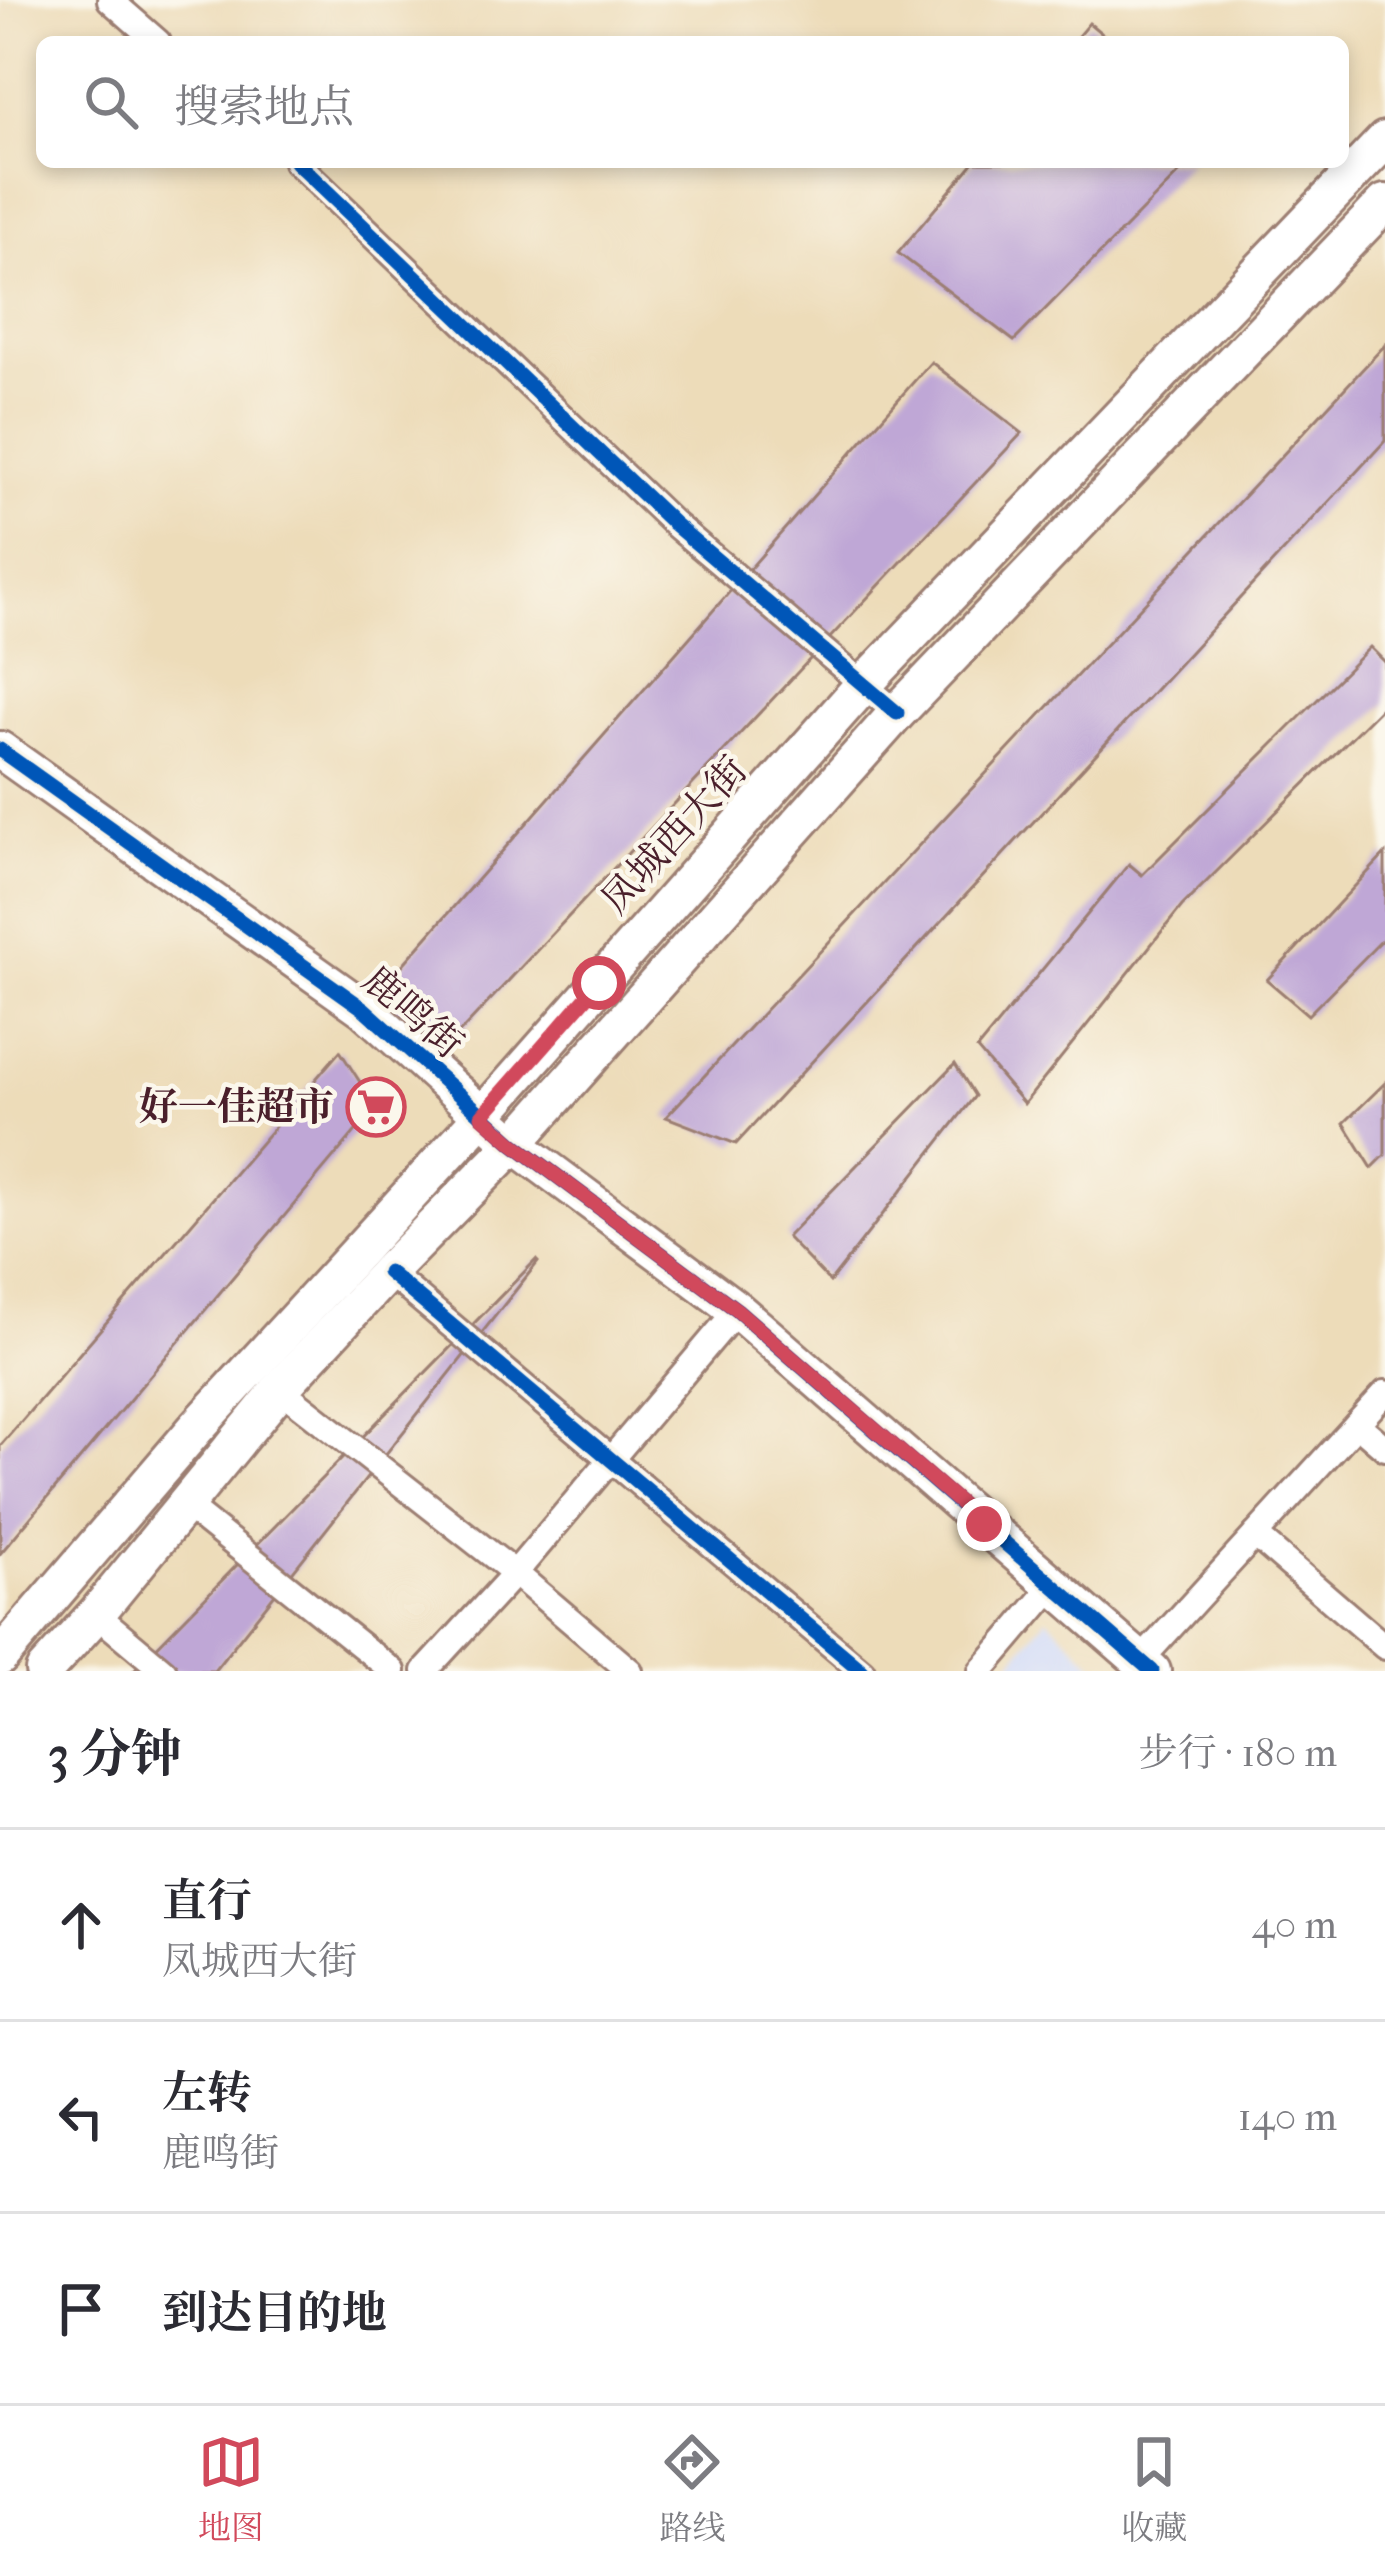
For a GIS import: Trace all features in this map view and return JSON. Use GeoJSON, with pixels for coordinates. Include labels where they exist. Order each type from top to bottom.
{"type":"FeatureCollection","features":[{"type":"Feature","properties":{"kind":"main road","name":"凤城西大街"},"geometry":{"type":"LineString","coordinates":[[0,1658],[196,1427],[482,1116],[864,684],[1385,140]]}},
{"type":"Feature","properties":{"kind":"main road"},"geometry":{"type":"LineString","coordinates":[[44,1671],[280,1389],[514,1144],[897,713],[1385,203]]}},
{"type":"Feature","properties":{"kind":"main road","name":"鹿鸣街"},"geometry":{"type":"LineString","coordinates":[[0,750],[364,1009],[514,1144],[737,1310],[1146,1666]]}},
{"type":"Feature","properties":{"kind":"street"},"geometry":{"type":"LineString","coordinates":[[110,0],[151,36]]}},
{"type":"Feature","properties":{"kind":"street"},"geometry":{"type":"LineString","coordinates":[[302,168],[674,523],[897,713]]}},
{"type":"Feature","properties":{"kind":"street"},"geometry":{"type":"LineString","coordinates":[[388,1272],[862,1671]]}},
{"type":"Feature","properties":{"kind":"street"},"geometry":{"type":"LineString","coordinates":[[425,1671],[515,1573],[737,1310]]}},
{"type":"Feature","properties":{"kind":"street"},"geometry":{"type":"LineString","coordinates":[[280,1389],[515,1573],[630,1671]]}},
{"type":"Feature","properties":{"kind":"street"},"geometry":{"type":"LineString","coordinates":[[1146,1666],[1255,1535],[1385,1393]]}},
{"type":"Feature","properties":{"kind":"street"},"geometry":{"type":"LineString","coordinates":[[1357,1424],[1385,1448]]}},
{"type":"Feature","properties":{"kind":"street"},"geometry":{"type":"LineString","coordinates":[[184,1504],[392,1671]]}},
{"type":"Feature","properties":{"kind":"street"},"geometry":{"type":"LineString","coordinates":[[1255,1535],[1385,1647]]}},
{"type":"Feature","properties":{"kind":"street"},"geometry":{"type":"LineString","coordinates":[[981,1671],[1054,1586]]}},
{"type":"Feature","properties":{"kind":"street"},"geometry":{"type":"LineString","coordinates":[[96,1614],[164,1671]]}},
{"type":"Feature","properties":{"kind":"shaded area"},"geometry":{"type":"Polygon","coordinates":[[[1047,1618],[1101,1671],[1004,1671],[1047,1618]]]}},
{"type":"Feature","properties":{"kind":"building"},"geometry":{"type":"Polygon","coordinates":[[[1089,23],[1105,36],[1078,36],[1089,23]]]}},
{"type":"Feature","properties":{"kind":"building"},"geometry":{"type":"Polygon","coordinates":[[[969,168],[1184,168],[1014,341],[898,253],[969,168]]]}},
{"type":"Feature","properties":{"kind":"building"},"geometry":{"type":"Polygon","coordinates":[[[1385,345],[1385,441],[736,1144],[666,1117],[1385,345]]]}},
{"type":"Feature","properties":{"kind":"building"},"geometry":{"type":"Polygon","coordinates":[[[931,362],[1022,433],[450,1043],[364,1009],[931,362]]]}},
{"type":"Feature","properties":{"kind":"building"},"geometry":{"type":"Polygon","coordinates":[[[1370,647],[1385,662],[1385,704],[1182,906],[1024,1104],[977,1049],[1129,864],[1142,875],[1370,647]]]}},
{"type":"Feature","properties":{"kind":"building"},"geometry":{"type":"Polygon","coordinates":[[[1385,854],[1385,937],[1308,1015],[1267,980],[1385,854]]]}},
{"type":"Feature","properties":{"kind":"building"},"geometry":{"type":"Polygon","coordinates":[[[340,1051],[376,1107],[0,1554],[0,1446],[340,1051]]]}},
{"type":"Feature","properties":{"kind":"building"},"geometry":{"type":"Polygon","coordinates":[[[955,1064],[975,1096],[830,1282],[787,1237],[955,1064]]]}},
{"type":"Feature","properties":{"kind":"building"},"geometry":{"type":"Polygon","coordinates":[[[1385,1083],[1385,1155],[1372,1168],[1344,1123],[1385,1083]]]}},
{"type":"Feature","properties":{"kind":"building"},"geometry":{"type":"Polygon","coordinates":[[[536,1260],[214,1671],[133,1671],[536,1260]]]}},
{"type":"Feature","properties":{"kind":"cycle path"},"geometry":{"type":"LineString","coordinates":[[302,168],[673,523],[897,713]]}},
{"type":"Feature","properties":{"kind":"cycle path"},"geometry":{"type":"LineString","coordinates":[[0,750],[364,1009],[514,1144],[737,1310],[1152,1671]]}},
{"type":"Feature","properties":{"kind":"cycle path"},"geometry":{"type":"LineString","coordinates":[[388,1272],[862,1671]]}},
{"type":"Feature","properties":{"kind":"place","name":"好一佳超市"},"geometry":{"type":"Point","coordinates":[376,1107]}},
{"type":"Feature","properties":{"kind":"route"},"geometry":{"type":"LineString","coordinates":[[599,983],[482,1116],[737,1310],[984,1524]]}}]}
